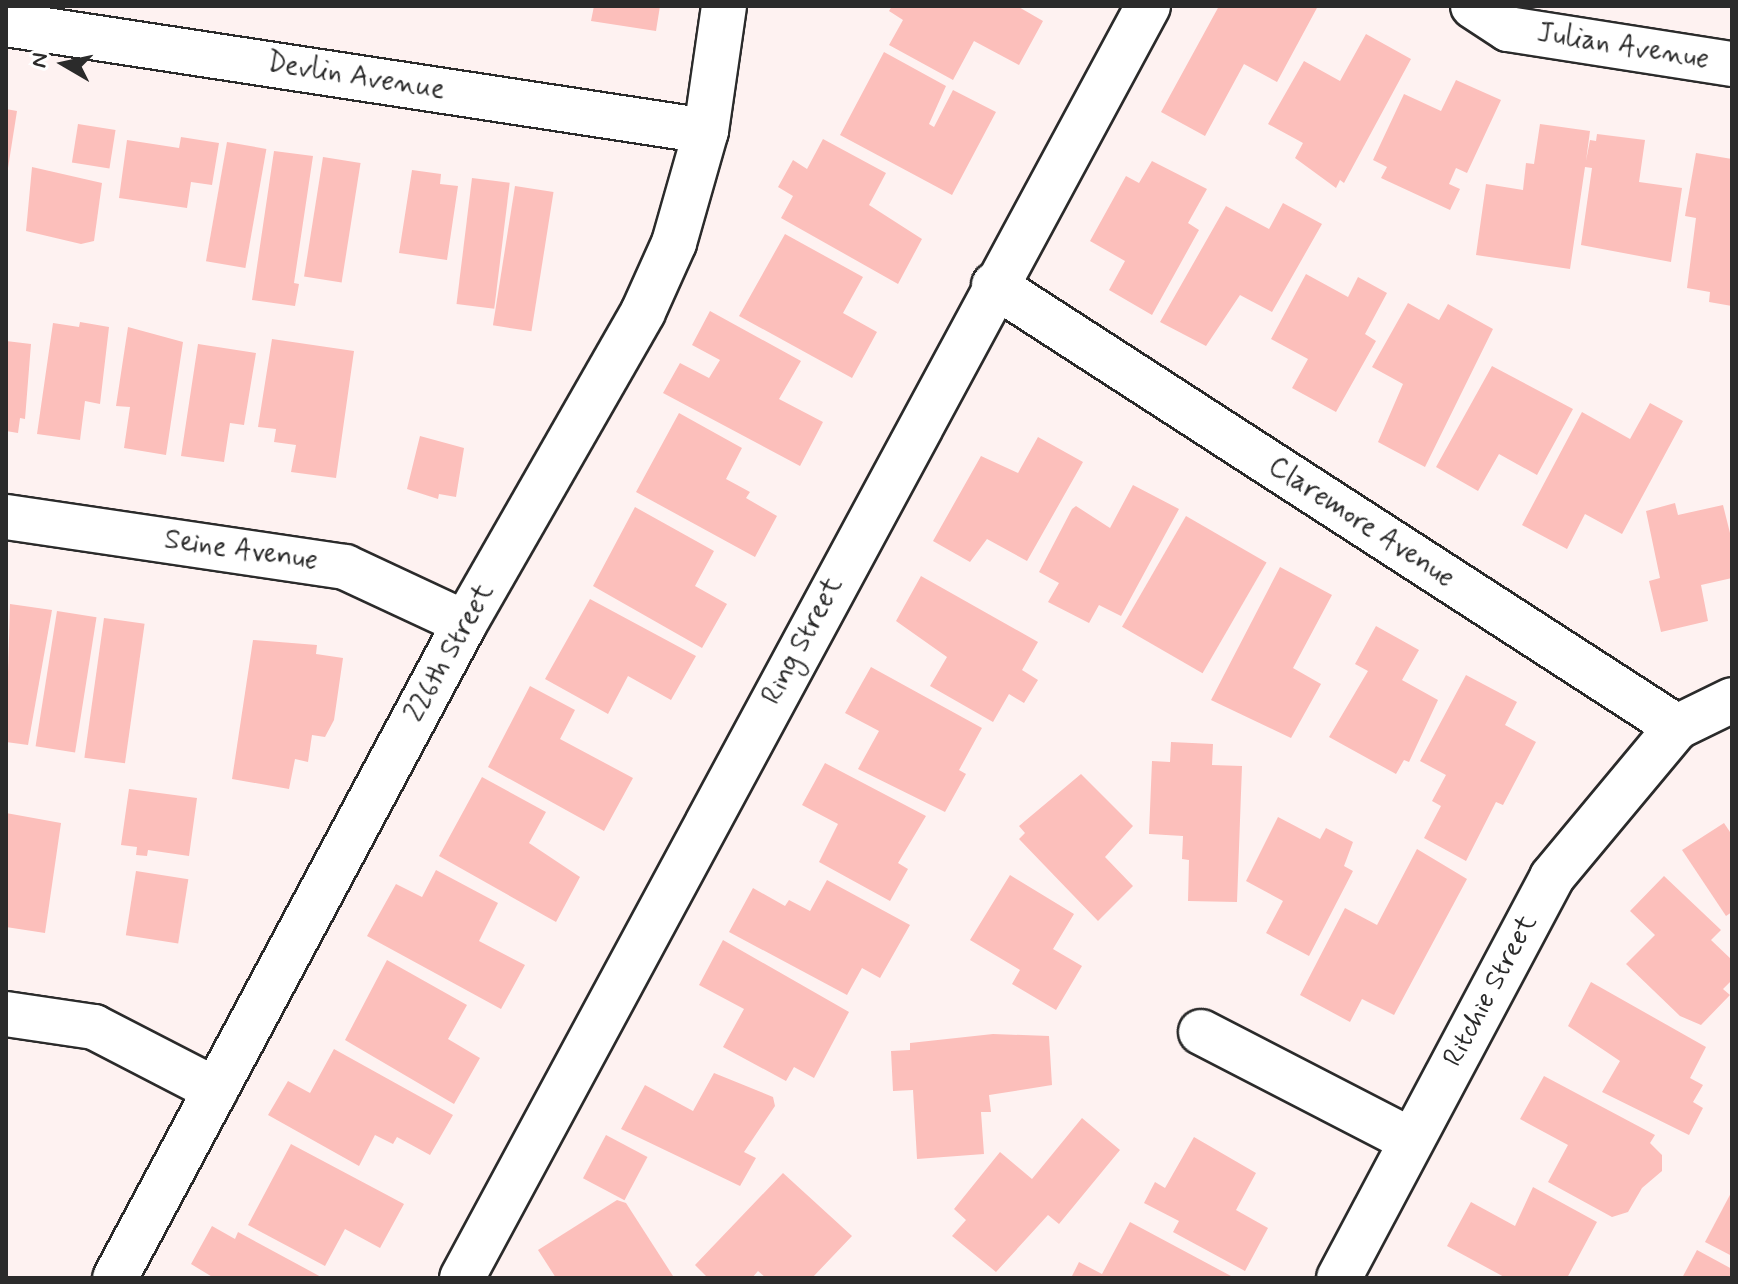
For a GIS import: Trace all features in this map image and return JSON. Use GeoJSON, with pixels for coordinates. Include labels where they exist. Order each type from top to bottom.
{"type":"FeatureCollection","features":[{"type":"Feature","properties":{"kind":"street","name":"226th Street"},"geometry":{"type":"LineString","coordinates":[[115,1278],[465,623],[643,312],[674,243],[706,131],[724,6]]}},
{"type":"Feature","properties":{"kind":"street","name":"Ring Street"},"geometry":{"type":"LineString","coordinates":[[462,1278],[994,285],[1148,6]]}},
{"type":"Feature","properties":{"kind":"street","name":"Julian Avenue"},"geometry":{"type":"LineString","coordinates":[[1473,6],[1508,29],[1732,64]]}},
{"type":"Feature","properties":{"kind":"street","name":"Devlin Avenue"},"geometry":{"type":"LineString","coordinates":[[6,24],[706,131]]}},
{"type":"Feature","properties":{"kind":"street","name":"Claremore Avenue"},"geometry":{"type":"LineString","coordinates":[[994,285],[1677,727]]}},
{"type":"Feature","properties":{"kind":"street","name":"Seine Avenue"},"geometry":{"type":"LineString","coordinates":[[6,517],[345,567],[465,623]]}},
{"type":"Feature","properties":{"kind":"street"},"geometry":{"type":"LineString","coordinates":[[1677,727],[1732,700]]}},
{"type":"Feature","properties":{"kind":"street","name":"Ritchie Street"},"geometry":{"type":"LineString","coordinates":[[1339,1278],[1552,877],[1677,727]]}},
{"type":"Feature","properties":{"kind":"street"},"geometry":{"type":"LineString","coordinates":[[6,1014],[94,1027],[216,1090]]}},
{"type":"Feature","properties":{"kind":"street"},"geometry":{"type":"LineString","coordinates":[[1201,1032],[1410,1140]]}},
{"type":"Feature","properties":{"kind":"building"},"geometry":{"type":"Polygon","coordinates":[[[594,6],[660,6],[656,31],[591,21],[594,6]]]}},
{"type":"Feature","properties":{"kind":"building"},"geometry":{"type":"Polygon","coordinates":[[[892,6],[1017,6],[1043,21],[1019,65],[974,41],[953,80],[889,45],[903,20],[889,11],[892,6]]]}},
{"type":"Feature","properties":{"kind":"building"},"geometry":{"type":"Polygon","coordinates":[[[1219,6],[1318,6],[1277,82],[1244,64],[1205,136],[1161,112],[1219,6]]]}},
{"type":"Feature","properties":{"kind":"building"},"geometry":{"type":"Polygon","coordinates":[[[1366,34],[1411,59],[1344,183],[1340,180],[1336,188],[1295,158],[1303,143],[1268,124],[1304,61],[1340,81],[1366,34]]]}},
{"type":"Feature","properties":{"kind":"building"},"geometry":{"type":"Polygon","coordinates":[[[884,52],[946,86],[929,124],[934,127],[953,90],[996,112],[952,195],[840,135],[884,52]]]}},
{"type":"Feature","properties":{"kind":"building"},"geometry":{"type":"Polygon","coordinates":[[[1456,80],[1501,100],[1467,173],[1456,168],[1449,184],[1460,189],[1450,210],[1381,178],[1387,167],[1373,160],[1404,94],[1441,111],[1456,80]]]}},
{"type":"Feature","properties":{"kind":"building"},"geometry":{"type":"Polygon","coordinates":[[[6,109],[17,111],[8,168],[6,168],[6,109]]]}},
{"type":"Feature","properties":{"kind":"building"},"geometry":{"type":"Polygon","coordinates":[[[78,124],[116,130],[109,168],[72,163],[78,124]]]}},
{"type":"Feature","properties":{"kind":"building"},"geometry":{"type":"Polygon","coordinates":[[[1540,124],[1590,131],[1586,161],[1590,140],[1596,141],[1597,134],[1645,140],[1639,182],[1682,188],[1671,262],[1581,245],[1592,168],[1585,167],[1570,269],[1476,255],[1486,184],[1523,190],[1526,163],[1534,164],[1540,124]]]}},
{"type":"Feature","properties":{"kind":"building"},"geometry":{"type":"Polygon","coordinates":[[[181,137],[219,143],[212,185],[191,182],[187,208],[119,198],[127,140],[179,148],[181,137]]]}},
{"type":"Feature","properties":{"kind":"building"},"geometry":{"type":"Polygon","coordinates":[[[823,139],[886,173],[869,205],[922,239],[898,284],[781,218],[793,196],[778,187],[793,160],[807,169],[823,139]]]}},
{"type":"Feature","properties":{"kind":"building"},"geometry":{"type":"Polygon","coordinates":[[[227,142],[266,149],[245,268],[206,261],[227,142]]]}},
{"type":"Feature","properties":{"kind":"building"},"geometry":{"type":"Polygon","coordinates":[[[274,151],[313,156],[294,283],[299,284],[295,306],[252,300],[274,151]]]}},
{"type":"Feature","properties":{"kind":"building"},"geometry":{"type":"Polygon","coordinates":[[[1696,153],[1732,159],[1732,306],[1709,302],[1710,292],[1687,288],[1696,218],[1685,216],[1696,153]]]}},
{"type":"Feature","properties":{"kind":"building"},"geometry":{"type":"Polygon","coordinates":[[[323,157],[361,163],[342,282],[304,277],[323,157]]]}},
{"type":"Feature","properties":{"kind":"building"},"geometry":{"type":"Polygon","coordinates":[[[1152,161],[1207,189],[1188,223],[1199,230],[1152,315],[1109,290],[1125,261],[1090,241],[1126,176],[1139,183],[1152,161]]]}},
{"type":"Feature","properties":{"kind":"building"},"geometry":{"type":"Polygon","coordinates":[[[32,167],[102,183],[94,241],[81,244],[26,231],[32,167]]]}},
{"type":"Feature","properties":{"kind":"building"},"geometry":{"type":"Polygon","coordinates":[[[412,170],[441,174],[440,184],[458,186],[447,260],[399,253],[412,170]]]}},
{"type":"Feature","properties":{"kind":"building"},"geometry":{"type":"Polygon","coordinates":[[[472,178],[510,183],[494,309],[457,304],[472,178]]]}},
{"type":"Feature","properties":{"kind":"building"},"geometry":{"type":"Polygon","coordinates":[[[515,186],[554,192],[531,331],[493,325],[515,186]]]}},
{"type":"Feature","properties":{"kind":"building"},"geometry":{"type":"Polygon","coordinates":[[[1283,203],[1322,224],[1272,312],[1240,295],[1206,346],[1160,322],[1226,206],[1269,229],[1283,203]]]}},
{"type":"Feature","properties":{"kind":"building"},"geometry":{"type":"Polygon","coordinates":[[[785,234],[863,277],[843,313],[877,332],[852,378],[739,316],[785,234]]]}},
{"type":"Feature","properties":{"kind":"building"},"geometry":{"type":"Polygon","coordinates":[[[1306,274],[1348,297],[1358,277],[1387,293],[1365,334],[1376,341],[1336,412],[1292,388],[1308,359],[1271,339],[1306,274]]]}},
{"type":"Feature","properties":{"kind":"building"},"geometry":{"type":"Polygon","coordinates":[[[1408,303],[1439,320],[1448,304],[1493,329],[1425,467],[1378,442],[1403,384],[1372,367],[1408,303]]]}},
{"type":"Feature","properties":{"kind":"building"},"geometry":{"type":"Polygon","coordinates":[[[710,311],[801,361],[779,399],[823,422],[800,466],[663,393],[680,363],[709,378],[720,360],[692,345],[710,311]]]}},
{"type":"Feature","properties":{"kind":"building"},"geometry":{"type":"Polygon","coordinates":[[[80,322],[109,327],[100,404],[85,401],[80,440],[37,434],[53,323],[79,327],[80,322]]]}},
{"type":"Feature","properties":{"kind":"building"},"geometry":{"type":"Polygon","coordinates":[[[128,327],[183,342],[166,455],[124,448],[130,407],[116,406],[128,327]]]}},
{"type":"Feature","properties":{"kind":"building"},"geometry":{"type":"Polygon","coordinates":[[[272,339],[354,351],[336,478],[291,472],[296,445],[274,442],[276,429],[258,427],[272,339]]]}},
{"type":"Feature","properties":{"kind":"building"},"geometry":{"type":"Polygon","coordinates":[[[6,341],[31,344],[25,419],[20,418],[18,433],[6,431],[6,341]]]}},
{"type":"Feature","properties":{"kind":"building"},"geometry":{"type":"Polygon","coordinates":[[[198,344],[256,353],[244,425],[230,423],[224,462],[181,456],[198,344]]]}},
{"type":"Feature","properties":{"kind":"building"},"geometry":{"type":"Polygon","coordinates":[[[1492,366],[1573,409],[1537,475],[1499,454],[1478,491],[1436,467],[1492,366]]]}},
{"type":"Feature","properties":{"kind":"building"},"geometry":{"type":"Polygon","coordinates":[[[1650,403],[1683,421],[1622,534],[1585,514],[1567,549],[1522,525],[1582,412],[1630,439],[1650,403]]]}},
{"type":"Feature","properties":{"kind":"building"},"geometry":{"type":"Polygon","coordinates":[[[679,413],[742,448],[726,479],[750,492],[746,498],[777,516],[755,557],[636,492],[679,413]]]}},
{"type":"Feature","properties":{"kind":"building"},"geometry":{"type":"Polygon","coordinates":[[[420,436],[464,448],[456,497],[439,494],[438,499],[407,489],[420,436]]]}},
{"type":"Feature","properties":{"kind":"building"},"geometry":{"type":"Polygon","coordinates":[[[1038,437],[1083,462],[1027,561],[987,539],[970,562],[933,541],[981,456],[1018,473],[1038,437]]]}},
{"type":"Feature","properties":{"kind":"building"},"geometry":{"type":"Polygon","coordinates":[[[1133,485],[1179,509],[1121,616],[1099,605],[1089,623],[1048,602],[1059,583],[1039,572],[1072,509],[1076,506],[1110,528],[1133,485]]]}},
{"type":"Feature","properties":{"kind":"building"},"geometry":{"type":"Polygon","coordinates":[[[1675,503],[1678,515],[1723,505],[1732,541],[1732,578],[1701,585],[1708,621],[1661,632],[1649,581],[1660,578],[1646,511],[1675,503]]]}},
{"type":"Feature","properties":{"kind":"building"},"geometry":{"type":"Polygon","coordinates":[[[635,507],[714,551],[695,586],[727,604],[702,648],[593,586],[635,507]]]}},
{"type":"Feature","properties":{"kind":"building"},"geometry":{"type":"Polygon","coordinates":[[[1186,516],[1267,562],[1203,673],[1122,627],[1186,516]]]}},
{"type":"Feature","properties":{"kind":"building"},"geometry":{"type":"Polygon","coordinates":[[[1280,567],[1332,595],[1293,668],[1321,684],[1291,738],[1211,700],[1280,567]]]}},
{"type":"Feature","properties":{"kind":"building"},"geometry":{"type":"Polygon","coordinates":[[[921,576],[1038,642],[1022,670],[1038,680],[1024,703],[1009,694],[993,722],[930,686],[947,657],[896,621],[921,576]]]}},
{"type":"Feature","properties":{"kind":"building"},"geometry":{"type":"Polygon","coordinates":[[[590,599],[696,656],[671,700],[628,676],[608,714],[545,679],[590,599]]]}},
{"type":"Feature","properties":{"kind":"building"},"geometry":{"type":"Polygon","coordinates":[[[10,604],[52,610],[28,745],[6,742],[10,604]]]}},
{"type":"Feature","properties":{"kind":"building"},"geometry":{"type":"Polygon","coordinates":[[[57,611],[97,617],[75,753],[36,746],[57,611]]]}},
{"type":"Feature","properties":{"kind":"building"},"geometry":{"type":"Polygon","coordinates":[[[104,618],[145,624],[125,763],[84,758],[104,618]]]}},
{"type":"Feature","properties":{"kind":"building"},"geometry":{"type":"Polygon","coordinates":[[[1376,626],[1419,650],[1402,680],[1438,700],[1409,762],[1404,760],[1396,774],[1329,737],[1368,671],[1355,664],[1376,626]]]}},
{"type":"Feature","properties":{"kind":"building"},"geometry":{"type":"Polygon","coordinates":[[[253,640],[317,645],[316,654],[343,658],[334,720],[325,737],[312,735],[308,762],[295,759],[289,789],[232,779],[253,640]]]}},
{"type":"Feature","properties":{"kind":"building"},"geometry":{"type":"Polygon","coordinates":[[[871,667],[982,728],[959,770],[966,774],[945,812],[858,769],[879,731],[845,713],[871,667]]]}},
{"type":"Feature","properties":{"kind":"building"},"geometry":{"type":"Polygon","coordinates":[[[1466,675],[1517,702],[1505,725],[1536,742],[1503,805],[1496,802],[1466,861],[1424,838],[1441,806],[1432,801],[1446,775],[1420,761],[1466,675]]]}},
{"type":"Feature","properties":{"kind":"building"},"geometry":{"type":"Polygon","coordinates":[[[530,686],[575,710],[560,739],[633,778],[604,831],[488,767],[530,686]]]}},
{"type":"Feature","properties":{"kind":"building"},"geometry":{"type":"Polygon","coordinates":[[[1171,742],[1213,744],[1212,765],[1242,766],[1237,902],[1188,901],[1189,860],[1182,859],[1183,836],[1149,834],[1152,761],[1170,762],[1171,742]]]}},
{"type":"Feature","properties":{"kind":"building"},"geometry":{"type":"Polygon","coordinates":[[[825,763],[926,816],[898,863],[908,869],[890,901],[819,862],[838,824],[802,805],[825,763]]]}},
{"type":"Feature","properties":{"kind":"building"},"geometry":{"type":"Polygon","coordinates":[[[1081,774],[1133,826],[1105,857],[1133,886],[1098,921],[1019,839],[1025,833],[1019,826],[1081,774]]]}},
{"type":"Feature","properties":{"kind":"building"},"geometry":{"type":"Polygon","coordinates":[[[482,777],[546,812],[529,843],[580,877],[556,922],[439,856],[482,777]]]}},
{"type":"Feature","properties":{"kind":"building"},"geometry":{"type":"Polygon","coordinates":[[[129,789],[197,798],[189,856],[148,850],[147,856],[136,855],[137,847],[121,845],[129,789]]]}},
{"type":"Feature","properties":{"kind":"building"},"geometry":{"type":"Polygon","coordinates":[[[6,813],[61,823],[45,933],[6,927],[6,813]]]}},
{"type":"Feature","properties":{"kind":"building"},"geometry":{"type":"Polygon","coordinates":[[[1278,817],[1320,839],[1326,828],[1353,842],[1344,866],[1353,871],[1309,956],[1266,933],[1283,901],[1246,881],[1278,817]]]}},
{"type":"Feature","properties":{"kind":"building"},"geometry":{"type":"Polygon","coordinates":[[[1724,823],[1732,835],[1732,912],[1726,916],[1682,850],[1724,823]]]}},
{"type":"Feature","properties":{"kind":"building"},"geometry":{"type":"Polygon","coordinates":[[[1417,849],[1467,879],[1394,1015],[1362,999],[1350,1022],[1300,995],[1345,908],[1377,925],[1417,849]]]}},
{"type":"Feature","properties":{"kind":"building"},"geometry":{"type":"Polygon","coordinates":[[[436,870],[498,903],[479,941],[525,965],[501,1009],[367,936],[396,884],[422,897],[436,870]]]}},
{"type":"Feature","properties":{"kind":"building"},"geometry":{"type":"Polygon","coordinates":[[[136,871],[188,879],[178,943],[126,935],[136,871]]]}},
{"type":"Feature","properties":{"kind":"building"},"geometry":{"type":"Polygon","coordinates":[[[1010,875],[1074,914],[1053,949],[1082,966],[1056,1010],[1012,984],[1020,970],[970,940],[1010,875]]]}},
{"type":"Feature","properties":{"kind":"building"},"geometry":{"type":"Polygon","coordinates":[[[1664,876],[1721,930],[1711,940],[1732,960],[1732,980],[1723,989],[1730,995],[1701,1025],[1680,1016],[1626,964],[1655,935],[1630,911],[1664,876]]]}},
{"type":"Feature","properties":{"kind":"building"},"geometry":{"type":"Polygon","coordinates":[[[827,880],[910,925],[880,978],[862,968],[847,995],[729,932],[753,888],[785,906],[789,900],[810,911],[827,880]]]}},
{"type":"Feature","properties":{"kind":"building"},"geometry":{"type":"Polygon","coordinates":[[[723,940],[849,1012],[814,1078],[794,1067],[786,1081],[723,1047],[744,1009],[699,985],[723,940]]]}},
{"type":"Feature","properties":{"kind":"building"},"geometry":{"type":"Polygon","coordinates":[[[387,960],[467,1005],[448,1039],[480,1058],[454,1104],[345,1040],[387,960]]]}},
{"type":"Feature","properties":{"kind":"building"},"geometry":{"type":"Polygon","coordinates":[[[1591,982],[1706,1047],[1690,1078],[1703,1085],[1693,1102],[1703,1108],[1689,1135],[1602,1092],[1620,1061],[1568,1026],[1591,982]]]}},
{"type":"Feature","properties":{"kind":"building"},"geometry":{"type":"Polygon","coordinates":[[[993,1034],[1049,1036],[1052,1085],[989,1095],[991,1112],[981,1112],[984,1154],[917,1159],[913,1090],[893,1091],[891,1051],[910,1050],[910,1043],[993,1034]]]}},
{"type":"Feature","properties":{"kind":"building"},"geometry":{"type":"Polygon","coordinates":[[[334,1049],[453,1115],[430,1155],[397,1137],[393,1144],[375,1135],[359,1166],[268,1115],[288,1081],[310,1093],[334,1049]]]}},
{"type":"Feature","properties":{"kind":"building"},"geometry":{"type":"Polygon","coordinates":[[[714,1073],[773,1097],[775,1106],[744,1152],[756,1158],[740,1186],[621,1129],[645,1085],[693,1111],[714,1073]]]}},
{"type":"Feature","properties":{"kind":"building"},"geometry":{"type":"Polygon","coordinates":[[[1544,1076],[1655,1135],[1650,1143],[1662,1155],[1662,1171],[1642,1188],[1628,1212],[1612,1217],[1548,1182],[1568,1145],[1520,1119],[1544,1076]]]}},
{"type":"Feature","properties":{"kind":"building"},"geometry":{"type":"Polygon","coordinates":[[[1082,1118],[1120,1150],[1059,1224],[1048,1215],[996,1272],[952,1236],[966,1220],[954,1209],[1000,1152],[1032,1179],[1082,1118]]]}},
{"type":"Feature","properties":{"kind":"building"},"geometry":{"type":"Polygon","coordinates":[[[606,1135],[647,1157],[624,1200],[583,1178],[606,1135]]]}},
{"type":"Feature","properties":{"kind":"building"},"geometry":{"type":"Polygon","coordinates":[[[1194,1137],[1256,1173],[1236,1210],[1268,1228],[1245,1271],[1173,1232],[1179,1221],[1144,1203],[1155,1182],[1165,1188],[1194,1137]]]}},
{"type":"Feature","properties":{"kind":"building"},"geometry":{"type":"Polygon","coordinates":[[[291,1144],[404,1204],[380,1248],[345,1229],[325,1266],[248,1225],[291,1144]]]}},
{"type":"Feature","properties":{"kind":"building"},"geometry":{"type":"Polygon","coordinates":[[[783,1173],[852,1236],[812,1278],[766,1278],[758,1271],[752,1278],[708,1278],[695,1265],[783,1173]]]}},
{"type":"Feature","properties":{"kind":"building"},"geometry":{"type":"Polygon","coordinates":[[[1533,1187],[1597,1222],[1567,1278],[1506,1278],[1447,1246],[1471,1202],[1515,1226],[1533,1187]]]}},
{"type":"Feature","properties":{"kind":"building"},"geometry":{"type":"Polygon","coordinates":[[[1732,1191],[1732,1256],[1705,1242],[1732,1191]]]}},
{"type":"Feature","properties":{"kind":"building"},"geometry":{"type":"Polygon","coordinates":[[[617,1200],[626,1203],[673,1276],[556,1278],[538,1250],[617,1200]]]}},
{"type":"Feature","properties":{"kind":"building"},"geometry":{"type":"Polygon","coordinates":[[[1130,1222],[1231,1276],[1071,1278],[1079,1262],[1102,1274],[1130,1222]]]}},
{"type":"Feature","properties":{"kind":"building"},"geometry":{"type":"Polygon","coordinates":[[[212,1226],[235,1239],[238,1232],[323,1278],[214,1278],[191,1264],[212,1226]]]}},
{"type":"Feature","properties":{"kind":"building"},"geometry":{"type":"Polygon","coordinates":[[[1697,1250],[1732,1269],[1732,1278],[1682,1278],[1697,1250]]]}}]}
